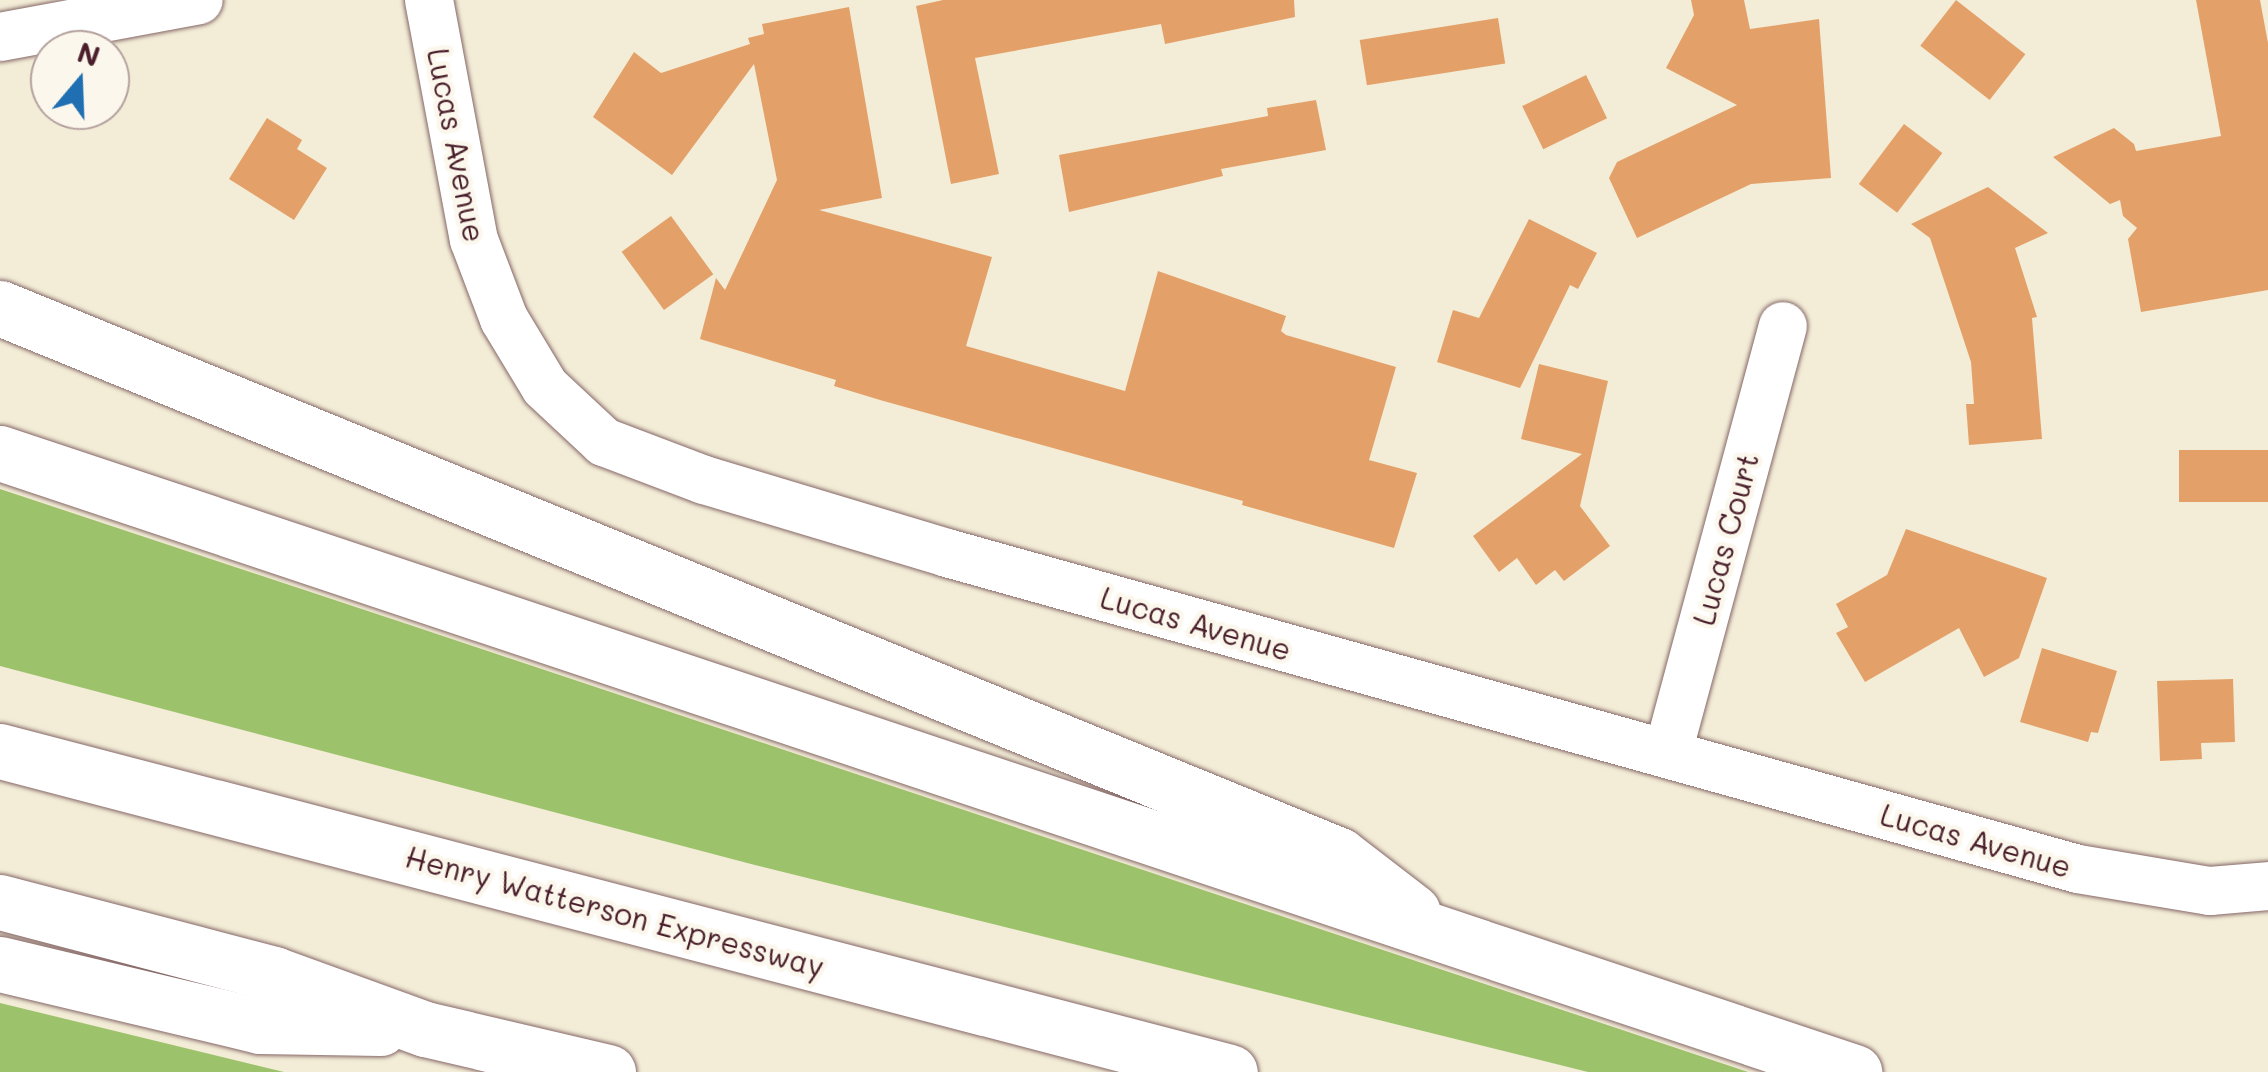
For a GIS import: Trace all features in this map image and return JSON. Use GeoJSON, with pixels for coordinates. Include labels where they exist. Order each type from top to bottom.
{"type":"FeatureCollection","features":[{"type":"Feature","properties":{"kind":"highway"},"geometry":{"type":"LineString","coordinates":[[0,308],[1339,855],[1447,938]]}},
{"type":"Feature","properties":{"kind":"highway"},"geometry":{"type":"LineString","coordinates":[[0,453],[1854,1072]]}},
{"type":"Feature","properties":{"kind":"highway","name":"Henry Watterson Expressway"},"geometry":{"type":"LineString","coordinates":[[0,751],[1230,1072]]}},
{"type":"Feature","properties":{"kind":"highway"},"geometry":{"type":"LineString","coordinates":[[0,902],[274,974],[424,1029],[608,1072]]}},
{"type":"Feature","properties":{"kind":"highway"},"geometry":{"type":"LineString","coordinates":[[0,964],[260,1026],[424,1029]]}},
{"type":"Feature","properties":{"kind":"street"},"geometry":{"type":"LineString","coordinates":[[0,37],[199,0]]}},
{"type":"Feature","properties":{"kind":"street","name":"Lucas Avenue"},"geometry":{"type":"LineString","coordinates":[[429,0],[474,240],[504,319],[545,386],[604,442],[704,480],[947,553],[2078,869],[2210,891],[2268,886]]}},
{"type":"Feature","properties":{"kind":"street","name":"Lucas Court"},"geometry":{"type":"LineString","coordinates":[[1668,752],[1783,326]]}},
{"type":"Feature","properties":{"kind":"green space"},"geometry":{"type":"Polygon","coordinates":[[[0,489],[1748,1072],[1588,1072],[751,864],[0,666],[0,489]]]}},
{"type":"Feature","properties":{"kind":"green space"},"geometry":{"type":"Polygon","coordinates":[[[0,1003],[284,1072],[0,1072],[0,1003]]]}},
{"type":"Feature","properties":{"kind":"building"},"geometry":{"type":"Polygon","coordinates":[[[943,0],[1294,0],[1295,17],[1165,44],[1161,24],[975,58],[999,174],[951,184],[916,6],[943,0]]]}},
{"type":"Feature","properties":{"kind":"building"},"geometry":{"type":"Polygon","coordinates":[[[1691,0],[1744,0],[1750,29],[1819,19],[1831,178],[1751,184],[1637,238],[1609,178],[1617,162],[1737,105],[1666,68],[1694,15],[1691,0]]]}},
{"type":"Feature","properties":{"kind":"building"},"geometry":{"type":"Polygon","coordinates":[[[1956,0],[2025,54],[1990,100],[1920,46],[1956,0]]]}},
{"type":"Feature","properties":{"kind":"building"},"geometry":{"type":"Polygon","coordinates":[[[2196,0],[2260,0],[2268,43],[2268,290],[2141,312],[2128,239],[2137,228],[2123,216],[2120,200],[2110,204],[2053,157],[2114,128],[2134,144],[2136,151],[2221,136],[2196,0]]]}},
{"type":"Feature","properties":{"kind":"building"},"geometry":{"type":"Polygon","coordinates":[[[849,7],[882,198],[819,210],[992,257],[966,346],[1125,391],[1158,271],[1286,316],[1281,331],[1286,335],[1396,367],[1369,460],[1417,473],[1394,548],[1242,505],[1243,501],[880,400],[834,386],[836,380],[700,339],[716,278],[725,290],[777,180],[754,64],[672,175],[593,117],[634,52],[661,73],[750,44],[748,38],[764,34],[762,24],[849,7]]]}},
{"type":"Feature","properties":{"kind":"building"},"geometry":{"type":"Polygon","coordinates":[[[1498,18],[1505,63],[1367,85],[1360,40],[1498,18]]]}},
{"type":"Feature","properties":{"kind":"building"},"geometry":{"type":"Polygon","coordinates":[[[1586,75],[1607,118],[1543,149],[1522,106],[1586,75]]]}},
{"type":"Feature","properties":{"kind":"building"},"geometry":{"type":"Polygon","coordinates":[[[1316,100],[1326,150],[1221,169],[1223,176],[1069,212],[1059,155],[1268,116],[1267,108],[1316,100]]]}},
{"type":"Feature","properties":{"kind":"building"},"geometry":{"type":"Polygon","coordinates":[[[267,118],[302,140],[297,149],[327,168],[294,220],[229,179],[267,118]]]}},
{"type":"Feature","properties":{"kind":"building"},"geometry":{"type":"Polygon","coordinates":[[[1904,124],[1942,153],[1897,213],[1859,184],[1904,124]]]}},
{"type":"Feature","properties":{"kind":"building"},"geometry":{"type":"Polygon","coordinates":[[[1988,187],[2048,233],[2015,248],[2037,317],[2032,318],[2042,439],[1969,445],[1966,404],[1974,404],[1971,362],[1930,238],[1911,224],[1988,187]]]}},
{"type":"Feature","properties":{"kind":"building"},"geometry":{"type":"Polygon","coordinates":[[[671,216],[713,274],[664,310],[622,252],[671,216]]]}},
{"type":"Feature","properties":{"kind":"building"},"geometry":{"type":"Polygon","coordinates":[[[1529,219],[1597,253],[1578,289],[1570,285],[1520,388],[1437,362],[1453,310],[1479,318],[1529,219]]]}},
{"type":"Feature","properties":{"kind":"building"},"geometry":{"type":"Polygon","coordinates":[[[1539,364],[1608,381],[1580,506],[1610,546],[1564,581],[1555,570],[1536,585],[1517,558],[1499,572],[1473,536],[1582,454],[1521,439],[1539,364]]]}},
{"type":"Feature","properties":{"kind":"building"},"geometry":{"type":"Polygon","coordinates":[[[2179,450],[2268,450],[2268,502],[2179,502],[2179,450]]]}},
{"type":"Feature","properties":{"kind":"building"},"geometry":{"type":"Polygon","coordinates":[[[1906,529],[2047,578],[2019,658],[1984,677],[1959,628],[1865,682],[1836,633],[1848,627],[1836,604],[1887,575],[1906,529]]]}},
{"type":"Feature","properties":{"kind":"building"},"geometry":{"type":"Polygon","coordinates":[[[2042,648],[2117,671],[2098,733],[2091,732],[2088,742],[2020,722],[2042,648]]]}},
{"type":"Feature","properties":{"kind":"building"},"geometry":{"type":"Polygon","coordinates":[[[2233,679],[2235,742],[2201,743],[2202,759],[2160,761],[2157,681],[2233,679]]]}}]}
